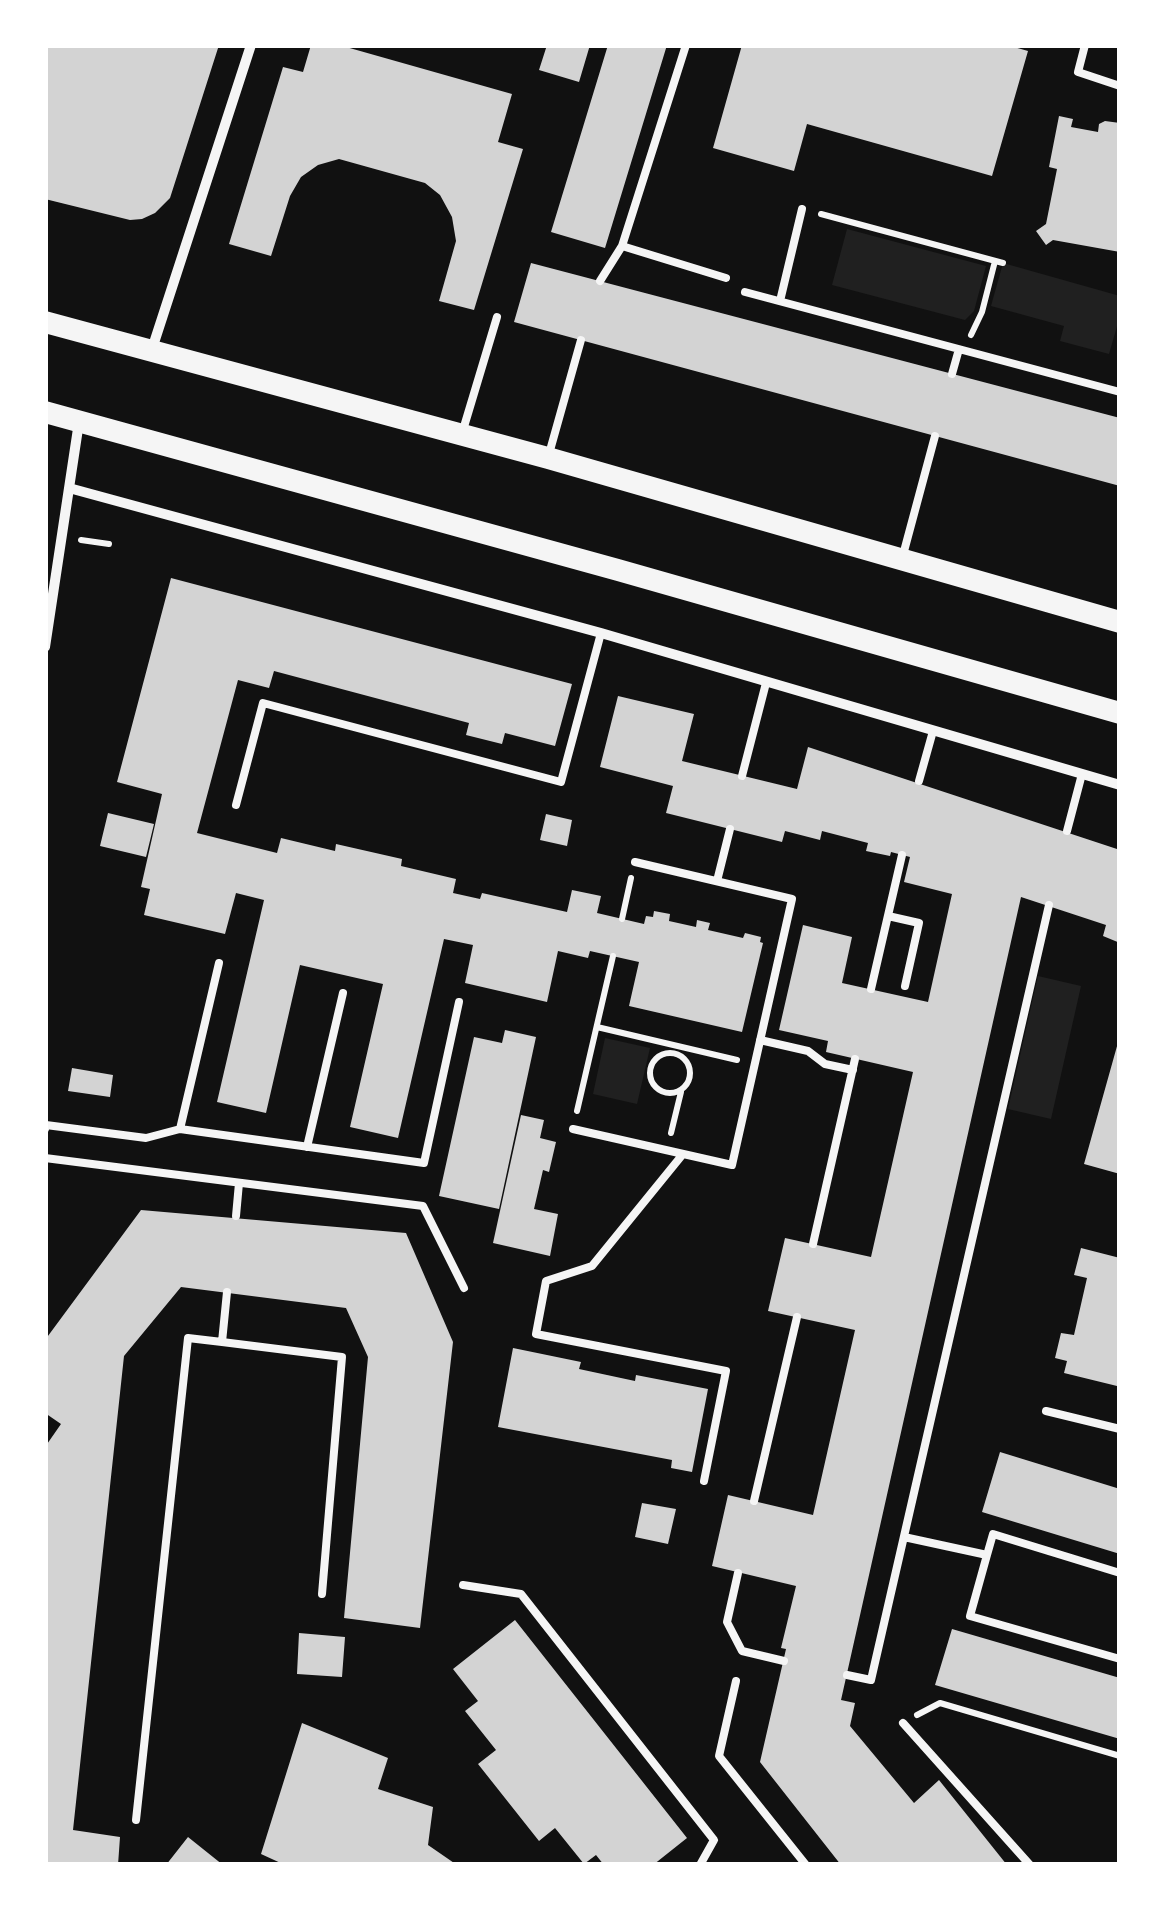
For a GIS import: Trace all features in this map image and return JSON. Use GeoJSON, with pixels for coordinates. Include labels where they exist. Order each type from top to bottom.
{"type":"FeatureCollection","features":[{"type":"Feature","properties":{"kind":"main road"},"geometry":{"type":"LineString","coordinates":[[45,322],[462,434],[1120,622]]}},
{"type":"Feature","properties":{"kind":"main road"},"geometry":{"type":"LineString","coordinates":[[58,418],[636,575],[1120,714]]}},
{"type":"Feature","properties":{"kind":"street"},"geometry":{"type":"LineString","coordinates":[[152,349],[251,45]]}},
{"type":"Feature","properties":{"kind":"street"},"geometry":{"type":"LineString","coordinates":[[45,647],[69,488],[58,418]]}},
{"type":"Feature","properties":{"kind":"street"},"geometry":{"type":"LineString","coordinates":[[69,488],[601,633],[1120,785]]}},
{"type":"Feature","properties":{"kind":"lane"},"geometry":{"type":"LineString","coordinates":[[600,282],[622,246],[686,45]]}},
{"type":"Feature","properties":{"kind":"lane"},"geometry":{"type":"LineString","coordinates":[[1085,45],[1078,72],[1120,86]]}},
{"type":"Feature","properties":{"kind":"lane"},"geometry":{"type":"LineString","coordinates":[[780,301],[802,210]]}},
{"type":"Feature","properties":{"kind":"lane"},"geometry":{"type":"LineString","coordinates":[[622,246],[726,278]]}},
{"type":"Feature","properties":{"kind":"lane"},"geometry":{"type":"LineString","coordinates":[[745,292],[1120,392]]}},
{"type":"Feature","properties":{"kind":"lane"},"geometry":{"type":"LineString","coordinates":[[462,434],[497,317]]}},
{"type":"Feature","properties":{"kind":"lane"},"geometry":{"type":"LineString","coordinates":[[548,458],[582,340]]}},
{"type":"Feature","properties":{"kind":"lane"},"geometry":{"type":"LineString","coordinates":[[952,374],[958,349]]}},
{"type":"Feature","properties":{"kind":"lane"},"geometry":{"type":"LineString","coordinates":[[902,559],[935,436]]}},
{"type":"Feature","properties":{"kind":"lane"},"geometry":{"type":"LineString","coordinates":[[236,805],[263,703],[561,782],[601,633]]}},
{"type":"Feature","properties":{"kind":"lane"},"geometry":{"type":"LineString","coordinates":[[742,776],[766,682]]}},
{"type":"Feature","properties":{"kind":"lane"},"geometry":{"type":"LineString","coordinates":[[919,782],[933,731]]}},
{"type":"Feature","properties":{"kind":"lane"},"geometry":{"type":"LineString","coordinates":[[1067,832],[1082,774]]}},
{"type":"Feature","properties":{"kind":"lane"},"geometry":{"type":"LineString","coordinates":[[717,881],[730,829]]}},
{"type":"Feature","properties":{"kind":"lane"},"geometry":{"type":"LineString","coordinates":[[871,990],[902,855]]}},
{"type":"Feature","properties":{"kind":"lane"},"geometry":{"type":"LineString","coordinates":[[573,1129],[732,1165],[792,899],[634,862]]}},
{"type":"Feature","properties":{"kind":"lane"},"geometry":{"type":"LineString","coordinates":[[846,1674],[871,1680],[1050,905]]}},
{"type":"Feature","properties":{"kind":"lane"},"geometry":{"type":"LineString","coordinates":[[888,916],[920,923],[905,986]]}},
{"type":"Feature","properties":{"kind":"lane"},"geometry":{"type":"LineString","coordinates":[[180,1130],[219,964]]}},
{"type":"Feature","properties":{"kind":"lane"},"geometry":{"type":"LineString","coordinates":[[307,1147],[343,992]]}},
{"type":"Feature","properties":{"kind":"lane"},"geometry":{"type":"LineString","coordinates":[[45,1129],[46,1125],[146,1138],[180,1130],[424,1163],[459,1002]]}},
{"type":"Feature","properties":{"kind":"lane"},"geometry":{"type":"LineString","coordinates":[[760,1040],[808,1051],[825,1064],[853,1070]]}},
{"type":"Feature","properties":{"kind":"lane"},"geometry":{"type":"LineString","coordinates":[[813,1244],[856,1059]]}},
{"type":"Feature","properties":{"kind":"lane"},"geometry":{"type":"LineString","coordinates":[[682,1154],[592,1266],[546,1282],[536,1334],[726,1371],[704,1481]]}},
{"type":"Feature","properties":{"kind":"lane"},"geometry":{"type":"LineString","coordinates":[[45,1158],[423,1206],[464,1288]]}},
{"type":"Feature","properties":{"kind":"lane"},"geometry":{"type":"LineString","coordinates":[[236,1216],[239,1183]]}},
{"type":"Feature","properties":{"kind":"lane"},"geometry":{"type":"LineString","coordinates":[[222,1342],[227,1292]]}},
{"type":"Feature","properties":{"kind":"lane"},"geometry":{"type":"LineString","coordinates":[[754,1502],[797,1317]]}},
{"type":"Feature","properties":{"kind":"lane"},"geometry":{"type":"LineString","coordinates":[[136,1820],[188,1338],[342,1357],[322,1594]]}},
{"type":"Feature","properties":{"kind":"lane"},"geometry":{"type":"LineString","coordinates":[[1046,1411],[1120,1429]]}},
{"type":"Feature","properties":{"kind":"lane"},"geometry":{"type":"LineString","coordinates":[[1120,1573],[993,1534],[970,1616],[1120,1659]]}},
{"type":"Feature","properties":{"kind":"lane"},"geometry":{"type":"LineString","coordinates":[[904,1537],[987,1555]]}},
{"type":"Feature","properties":{"kind":"lane"},"geometry":{"type":"LineString","coordinates":[[738,1572],[727,1622],[742,1651],[784,1661]]}},
{"type":"Feature","properties":{"kind":"lane"},"geometry":{"type":"LineString","coordinates":[[462,1585],[521,1594],[714,1840],[700,1865]]}},
{"type":"Feature","properties":{"kind":"lane"},"geometry":{"type":"LineString","coordinates":[[736,1681],[719,1756],[806,1865]]}},
{"type":"Feature","properties":{"kind":"lane"},"geometry":{"type":"LineString","coordinates":[[903,1723],[1030,1865]]}},
{"type":"Feature","properties":{"kind":"path"},"geometry":{"type":"LineString","coordinates":[[802,210],[999,262],[974,324]]}},
{"type":"Feature","properties":{"kind":"path"},"geometry":{"type":"LineString","coordinates":[[78,540],[110,544]]}},
{"type":"Feature","properties":{"kind":"path"},"geometry":{"type":"LineString","coordinates":[[622,919],[634,862]]}},
{"type":"Feature","properties":{"kind":"path"},"geometry":{"type":"LineString","coordinates":[[573,1129],[613,956]]}},
{"type":"Feature","properties":{"kind":"path"},"geometry":{"type":"LineString","coordinates":[[596,1028],[675,1050],[755,1064]]}},
{"type":"Feature","properties":{"kind":"path"},"geometry":{"type":"LineString","coordinates":[[675,1050],[659,1056],[650,1069],[650,1077],[666,1093],[681,1090]]}},
{"type":"Feature","properties":{"kind":"path"},"geometry":{"type":"LineString","coordinates":[[668,1150],[681,1090],[690,1078],[690,1069],[675,1050]]}},
{"type":"Feature","properties":{"kind":"path"},"geometry":{"type":"LineString","coordinates":[[903,1723],[940,1702],[1120,1756]]}},
{"type":"Feature","properties":{"kind":"shaded area"},"geometry":{"type":"Polygon","coordinates":[[[847,229],[986,266],[974,311],[965,320],[832,285],[847,229]]]}},
{"type":"Feature","properties":{"kind":"shaded area"},"geometry":{"type":"Polygon","coordinates":[[[1003,263],[1120,296],[1120,316],[1109,354],[1060,341],[1064,326],[991,306],[1003,263]]]}},
{"type":"Feature","properties":{"kind":"shaded area"},"geometry":{"type":"Polygon","coordinates":[[[1038,976],[1081,986],[1051,1119],[1008,1109],[1038,976]]]}},
{"type":"Feature","properties":{"kind":"shaded area"},"geometry":{"type":"Polygon","coordinates":[[[605,1038],[650,1048],[637,1104],[593,1094],[605,1038]]]}},
{"type":"Feature","properties":{"kind":"building"},"geometry":{"type":"Polygon","coordinates":[[[45,45],[219,45],[170,198],[155,213],[130,220],[45,199],[45,45]]]}},
{"type":"Feature","properties":{"kind":"building"},"geometry":{"type":"Polygon","coordinates":[[[311,45],[339,45],[512,94],[498,142],[523,149],[474,310],[439,301],[456,241],[452,217],[440,195],[425,183],[339,159],[318,165],[301,177],[290,196],[271,256],[229,244],[283,67],[303,72],[311,45]]]}},
{"type":"Feature","properties":{"kind":"building"},"geometry":{"type":"Polygon","coordinates":[[[547,45],[590,45],[579,82],[539,70],[547,45]]]}},
{"type":"Feature","properties":{"kind":"building"},"geometry":{"type":"Polygon","coordinates":[[[608,45],[667,45],[605,248],[551,232],[608,45]]]}},
{"type":"Feature","properties":{"kind":"building"},"geometry":{"type":"Polygon","coordinates":[[[742,45],[1007,45],[1028,51],[992,176],[807,124],[794,171],[713,148],[742,45]]]}},
{"type":"Feature","properties":{"kind":"building"},"geometry":{"type":"Polygon","coordinates":[[[1059,116],[1073,119],[1071,127],[1098,132],[1099,124],[1105,121],[1120,123],[1120,252],[1053,240],[1046,245],[1036,231],[1046,224],[1057,169],[1049,167],[1059,116]]]}},
{"type":"Feature","properties":{"kind":"building"},"geometry":{"type":"Polygon","coordinates":[[[531,263],[1120,418],[1120,486],[514,322],[531,263]]]}},
{"type":"Feature","properties":{"kind":"building"},"geometry":{"type":"Polygon","coordinates":[[[171,578],[572,684],[555,746],[505,733],[502,744],[466,735],[469,723],[274,671],[269,688],[238,680],[197,833],[277,853],[281,838],[335,851],[336,844],[402,859],[401,866],[456,879],[453,893],[480,899],[482,893],[567,912],[572,890],[601,896],[597,913],[644,924],[646,916],[653,917],[654,911],[670,914],[669,921],[696,927],[697,920],[710,923],[708,930],[743,938],[745,933],[761,937],[763,943],[742,1032],[629,1006],[639,962],[590,951],[588,958],[558,951],[547,1002],[465,983],[473,945],[444,939],[398,1138],[350,1127],[383,984],[300,965],[266,1113],[217,1102],[264,900],[236,893],[225,934],[144,915],[150,889],[141,887],[162,794],[117,782],[171,578]]]}},
{"type":"Feature","properties":{"kind":"building"},"geometry":{"type":"Polygon","coordinates":[[[618,696],[694,714],[682,761],[797,789],[808,747],[1120,850],[1120,943],[1103,936],[1106,925],[1021,897],[841,1700],[855,1703],[850,1726],[914,1803],[939,1780],[1007,1865],[841,1865],[760,1762],[796,1586],[712,1566],[728,1495],[813,1515],[855,1330],[768,1311],[785,1238],[871,1257],[913,1072],[826,1052],[828,1041],[779,1030],[803,925],[852,937],[842,983],[928,1002],[952,894],[904,882],[910,857],[866,851],[868,843],[822,831],[820,840],[785,831],[782,842],[666,813],[673,786],[600,767],[618,696]]]}},
{"type":"Feature","properties":{"kind":"building"},"geometry":{"type":"Polygon","coordinates":[[[108,813],[154,824],[146,857],[100,846],[108,813]]]}},
{"type":"Feature","properties":{"kind":"building"},"geometry":{"type":"Polygon","coordinates":[[[546,814],[572,820],[567,846],[540,840],[546,814]]]}},
{"type":"Feature","properties":{"kind":"building"},"geometry":{"type":"Polygon","coordinates":[[[505,1030],[536,1037],[499,1209],[439,1196],[474,1037],[502,1043],[505,1030]]]}},
{"type":"Feature","properties":{"kind":"building"},"geometry":{"type":"Polygon","coordinates":[[[1120,1039],[1120,1174],[1084,1164],[1120,1039]]]}},
{"type":"Feature","properties":{"kind":"building"},"geometry":{"type":"Polygon","coordinates":[[[72,1068],[113,1075],[110,1097],[68,1091],[72,1068]]]}},
{"type":"Feature","properties":{"kind":"building"},"geometry":{"type":"Polygon","coordinates":[[[521,1115],[544,1120],[540,1138],[556,1142],[549,1172],[543,1170],[534,1209],[558,1214],[550,1256],[493,1243],[521,1115]]]}},
{"type":"Feature","properties":{"kind":"building"},"geometry":{"type":"Polygon","coordinates":[[[141,1210],[406,1233],[453,1342],[420,1628],[344,1618],[368,1357],[346,1308],[181,1287],[124,1356],[73,1830],[120,1837],[118,1865],[45,1865],[45,1447],[61,1424],[45,1413],[45,1340],[141,1210]]]}},
{"type":"Feature","properties":{"kind":"building"},"geometry":{"type":"Polygon","coordinates":[[[1081,1248],[1120,1258],[1117,1386],[1064,1373],[1067,1361],[1055,1358],[1061,1333],[1074,1335],[1087,1278],[1074,1275],[1081,1248]]]}},
{"type":"Feature","properties":{"kind":"building"},"geometry":{"type":"Polygon","coordinates":[[[513,1348],[581,1362],[579,1369],[635,1381],[636,1375],[708,1389],[692,1472],[671,1468],[672,1460],[498,1427],[513,1348]]]}},
{"type":"Feature","properties":{"kind":"building"},"geometry":{"type":"Polygon","coordinates":[[[1000,1452],[1120,1489],[1120,1554],[982,1512],[1000,1452]]]}},
{"type":"Feature","properties":{"kind":"building"},"geometry":{"type":"Polygon","coordinates":[[[642,1503],[676,1509],[668,1544],[635,1537],[642,1503]]]}},
{"type":"Feature","properties":{"kind":"building"},"geometry":{"type":"Polygon","coordinates":[[[515,1620],[687,1838],[653,1865],[604,1865],[596,1855],[584,1864],[555,1828],[539,1841],[478,1764],[496,1750],[465,1711],[478,1701],[453,1669],[515,1620]]]}},
{"type":"Feature","properties":{"kind":"building"},"geometry":{"type":"Polygon","coordinates":[[[952,1629],[1120,1678],[1120,1739],[935,1685],[952,1629]]]}},
{"type":"Feature","properties":{"kind":"building"},"geometry":{"type":"Polygon","coordinates":[[[299,1633],[345,1637],[342,1677],[297,1674],[299,1633]]]}},
{"type":"Feature","properties":{"kind":"building"},"geometry":{"type":"Polygon","coordinates":[[[302,1723],[388,1758],[378,1789],[433,1807],[428,1845],[457,1865],[285,1865],[261,1854],[302,1723]]]}},
{"type":"Feature","properties":{"kind":"building"},"geometry":{"type":"Polygon","coordinates":[[[188,1837],[223,1865],[166,1865],[188,1837]]]}}]}
